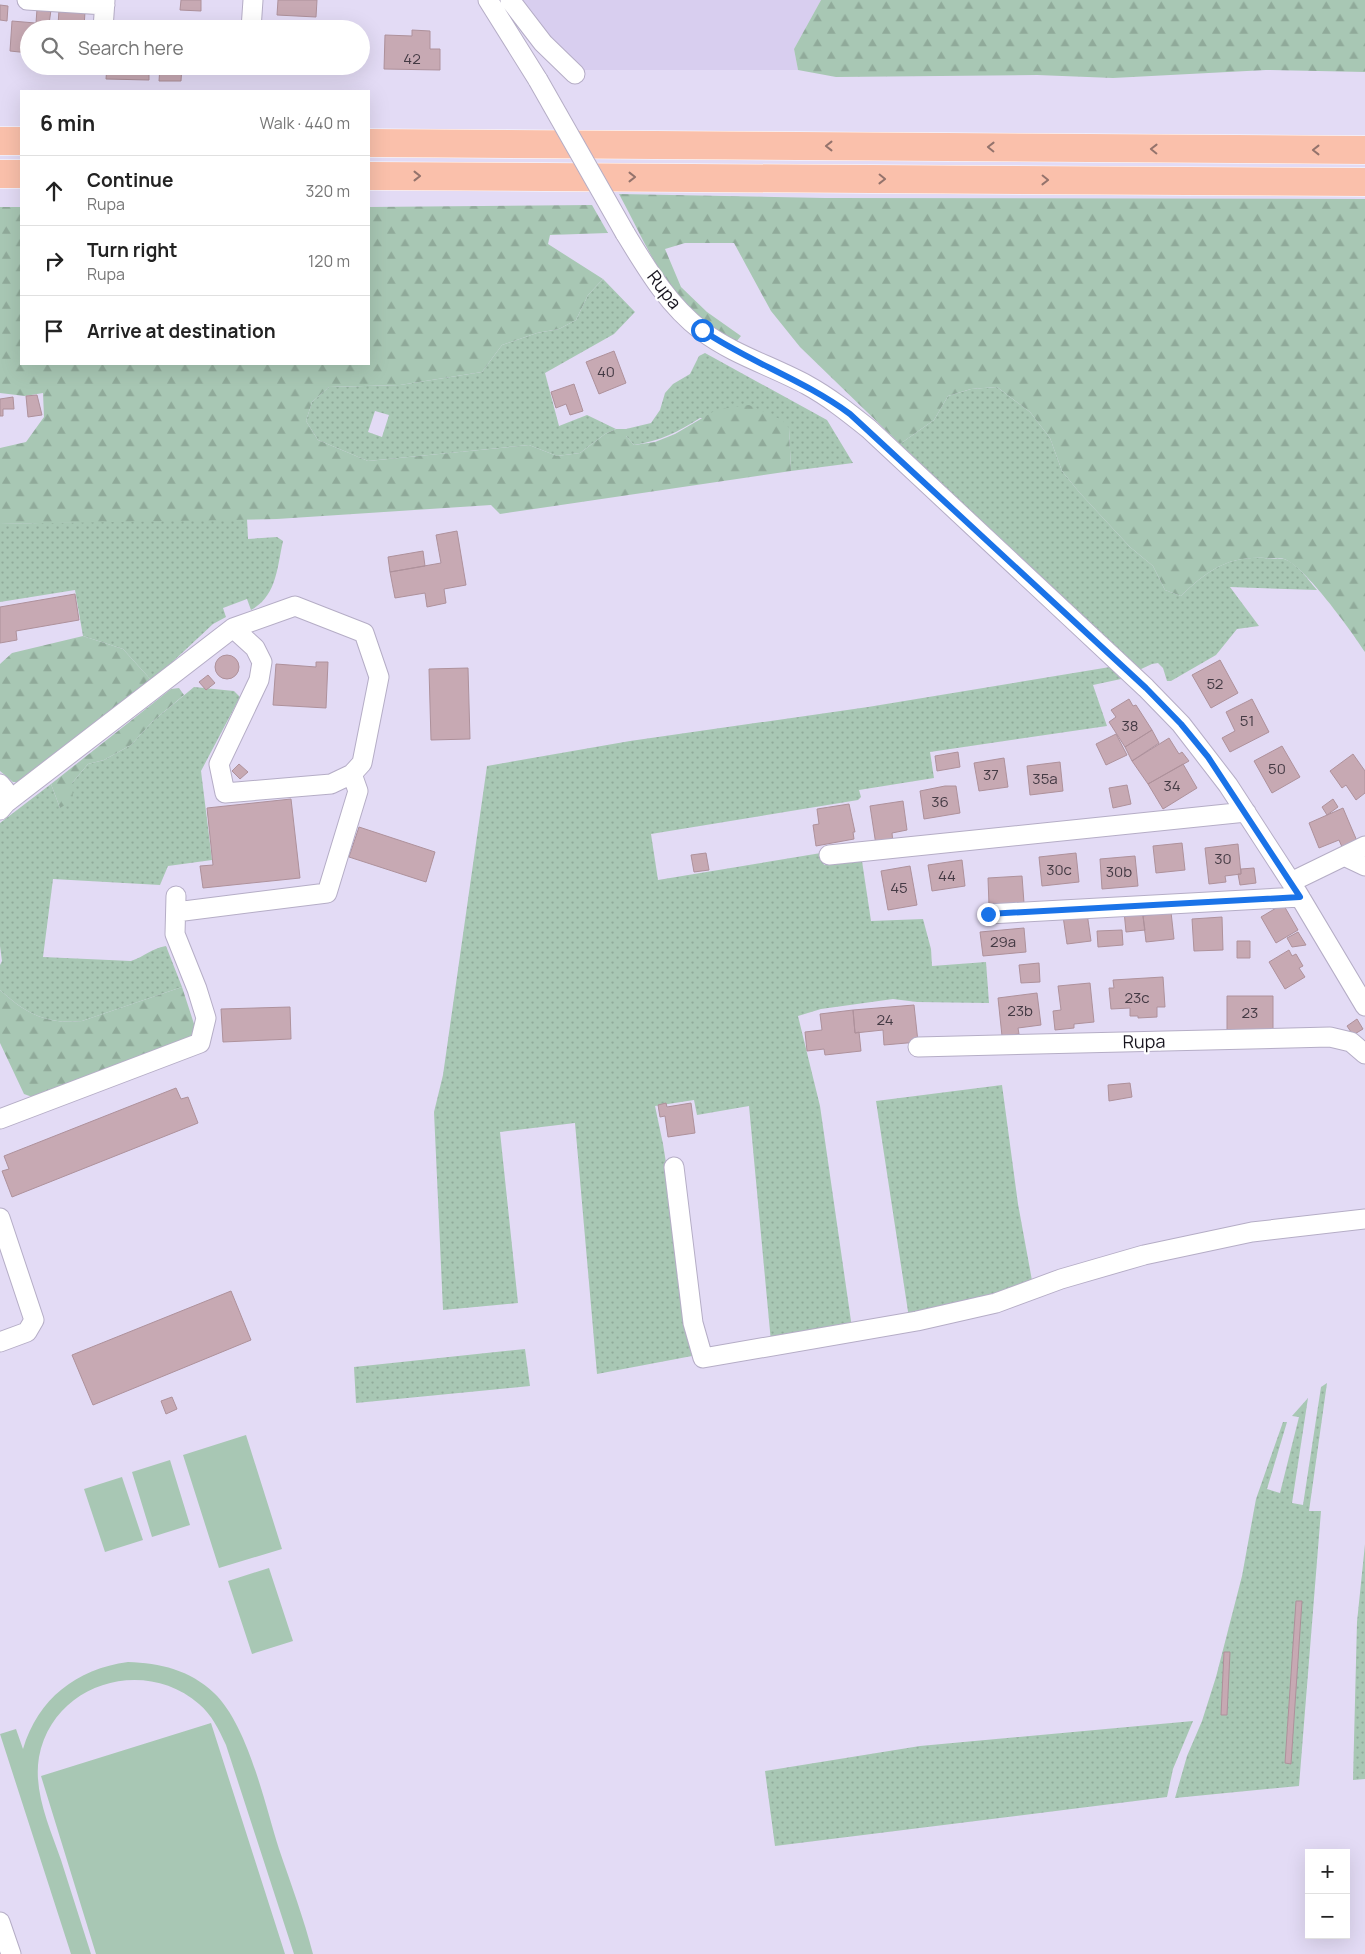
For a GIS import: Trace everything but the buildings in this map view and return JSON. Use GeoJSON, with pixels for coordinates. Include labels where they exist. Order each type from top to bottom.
{"type":"FeatureCollection","features":[{"type":"Feature","properties":{"kind":"highway"},"geometry":{"type":"LineString","coordinates":[[0,141],[20,141]]}},
{"type":"Feature","properties":{"kind":"highway"},"geometry":{"type":"LineString","coordinates":[[370,143],[1365,150]]}},
{"type":"Feature","properties":{"kind":"highway"},"geometry":{"type":"LineString","coordinates":[[0,174],[20,174]]}},
{"type":"Feature","properties":{"kind":"highway"},"geometry":{"type":"LineString","coordinates":[[370,176],[1365,182]]}},
{"type":"Feature","properties":{"kind":"street"},"geometry":{"type":"LineString","coordinates":[[27,0],[105,2],[104,20]]}},
{"type":"Feature","properties":{"kind":"street"},"geometry":{"type":"LineString","coordinates":[[252,20],[253,0]]}},
{"type":"Feature","properties":{"kind":"street","name":"Rupa"},"geometry":{"type":"LineString","coordinates":[[488,0],[538,80],[625,233],[660,288],[702,330],[726,347],[806,384],[830,399],[869,429],[1146,688],[1181,724],[1208,757],[1246,812],[1365,1006]]}},
{"type":"Feature","properties":{"kind":"street"},"geometry":{"type":"LineString","coordinates":[[510,0],[542,43],[575,74]]}},
{"type":"Feature","properties":{"kind":"street"},"geometry":{"type":"LineString","coordinates":[[3,807],[233,628],[295,606],[364,633],[379,677],[362,763],[352,774],[331,784],[225,793],[219,764],[259,680],[262,662],[255,648],[233,628]]}},
{"type":"Feature","properties":{"kind":"street"},"geometry":{"type":"LineString","coordinates":[[0,1119],[200,1043],[206,1018],[197,989],[175,934],[176,904],[327,893],[358,791],[352,774]]}},
{"type":"Feature","properties":{"kind":"street"},"geometry":{"type":"LineString","coordinates":[[0,784],[5,790],[3,807]]}},
{"type":"Feature","properties":{"kind":"street"},"geometry":{"type":"LineString","coordinates":[[829,855],[1246,812]]}},
{"type":"Feature","properties":{"kind":"street"},"geometry":{"type":"LineString","coordinates":[[988,914],[1295,890],[1365,846]]}},
{"type":"Feature","properties":{"kind":"street"},"geometry":{"type":"LineString","coordinates":[[1346,857],[1365,866]]}},
{"type":"Feature","properties":{"kind":"street","name":"Rupa"},"geometry":{"type":"LineString","coordinates":[[918,1047],[1330,1038],[1351,1042],[1365,1054]]}},
{"type":"Feature","properties":{"kind":"street"},"geometry":{"type":"LineString","coordinates":[[674,1167],[693,1323],[703,1358],[917,1321],[996,1303],[1061,1279],[1144,1255],[1252,1232],[1365,1219]]}},
{"type":"Feature","properties":{"kind":"street"},"geometry":{"type":"LineString","coordinates":[[0,1218],[34,1320],[27,1332],[0,1342]]}},
{"type":"Feature","properties":{"kind":"street"},"geometry":{"type":"LineString","coordinates":[[0,1922],[10,1954]]}},
{"type":"Feature","properties":{"kind":"shaded area"},"geometry":{"type":"Polygon","coordinates":[[[515,0],[821,0],[794,49],[798,70],[580,70],[515,0]]]}},
{"type":"Feature","properties":{"kind":"green space"},"geometry":{"type":"Polygon","coordinates":[[[821,0],[1365,0],[1365,72],[1266,70],[1113,78],[1037,75],[836,77],[798,70],[794,49],[821,0]]]}},
{"type":"Feature","properties":{"kind":"green space"},"geometry":{"type":"Polygon","coordinates":[[[619,194],[825,198],[1365,199],[1365,652],[1315,586],[1293,564],[1284,559],[1252,558],[1240,560],[1209,572],[1181,596],[1165,590],[1153,566],[1130,547],[1062,471],[1050,438],[1030,412],[997,387],[971,389],[948,396],[934,420],[900,444],[800,347],[771,311],[734,243],[685,243],[665,249],[681,287],[707,312],[741,336],[736,342],[706,325],[691,312],[667,281],[646,247],[619,194]]]}},
{"type":"Feature","properties":{"kind":"green space"},"geometry":{"type":"Polygon","coordinates":[[[592,205],[608,233],[550,235],[548,244],[603,279],[588,295],[576,320],[559,329],[537,333],[502,345],[482,372],[400,385],[329,387],[312,402],[306,421],[318,440],[368,461],[529,445],[557,456],[580,453],[605,434],[616,429],[626,429],[626,436],[634,445],[655,442],[675,434],[716,410],[749,405],[782,420],[789,428],[791,471],[500,514],[491,505],[277,519],[0,524],[0,448],[26,442],[44,417],[43,393],[25,396],[0,393],[0,207],[20,207],[20,365],[370,365],[370,207],[592,205]]]}},
{"type":"Feature","properties":{"kind":"green space"},"geometry":{"type":"Polygon","coordinates":[[[603,279],[635,312],[614,334],[545,373],[559,426],[587,415],[616,429],[605,434],[580,453],[557,456],[529,445],[368,461],[318,440],[306,421],[312,402],[329,387],[400,385],[482,372],[502,345],[537,333],[559,329],[576,320],[588,295],[603,279]],[[375,411],[368,432],[382,437],[389,415],[375,411]]]}},
{"type":"Feature","properties":{"kind":"green space"},"geometry":{"type":"Polygon","coordinates":[[[705,353],[827,420],[853,463],[791,471],[789,428],[700,418],[668,435],[634,445],[626,436],[626,429],[651,423],[660,410],[665,393],[673,384],[690,374],[699,356],[705,353]]]}},
{"type":"Feature","properties":{"kind":"green space"},"geometry":{"type":"Polygon","coordinates":[[[997,387],[1030,412],[1050,438],[1062,471],[1130,547],[1153,566],[1165,590],[1181,596],[1200,579],[1218,567],[1239,560],[1264,558],[1289,561],[1302,572],[1317,590],[1230,587],[1259,626],[1237,629],[1216,655],[1171,681],[1167,681],[1163,668],[1158,663],[1139,670],[900,444],[934,420],[948,396],[971,389],[997,387]]]}},
{"type":"Feature","properties":{"kind":"green space"},"geometry":{"type":"Polygon","coordinates":[[[247,519],[248,539],[277,537],[283,541],[271,589],[260,604],[251,610],[247,599],[223,608],[226,617],[213,624],[152,681],[123,649],[83,636],[75,590],[0,602],[0,524],[247,519]]]}},
{"type":"Feature","properties":{"kind":"green space"},"geometry":{"type":"Polygon","coordinates":[[[83,636],[123,649],[152,681],[24,782],[13,782],[0,771],[0,664],[12,653],[83,636]]]}},
{"type":"Feature","properties":{"kind":"green space"},"geometry":{"type":"Polygon","coordinates":[[[1110,667],[1121,679],[1093,685],[1107,726],[930,752],[934,778],[859,790],[861,797],[858,800],[651,834],[658,880],[821,853],[824,865],[862,861],[871,921],[923,919],[931,949],[932,966],[986,962],[989,1003],[917,1002],[893,999],[821,1009],[798,1016],[820,1106],[852,1328],[771,1342],[749,1106],[697,1115],[694,1100],[655,1106],[663,1144],[695,1345],[692,1356],[597,1374],[575,1123],[500,1132],[518,1303],[443,1310],[434,1112],[443,1075],[487,766],[630,741],[868,707],[1110,667]]]}},
{"type":"Feature","properties":{"kind":"green space"},"geometry":{"type":"Polygon","coordinates":[[[194,687],[234,691],[240,697],[201,771],[212,860],[168,866],[160,885],[53,879],[43,957],[131,961],[166,946],[182,987],[82,1021],[58,1021],[37,1016],[18,1005],[0,990],[0,965],[2,961],[0,946],[0,823],[51,784],[60,808],[72,783],[88,764],[104,760],[131,745],[153,721],[194,687]]]}},
{"type":"Feature","properties":{"kind":"green space"},"geometry":{"type":"Polygon","coordinates":[[[179,688],[184,695],[153,721],[131,745],[104,760],[88,764],[72,783],[73,800],[60,808],[51,784],[171,689],[179,688]]]}},
{"type":"Feature","properties":{"kind":"green space"},"geometry":{"type":"Polygon","coordinates":[[[182,987],[195,1027],[190,1039],[35,1098],[24,1094],[0,1043],[0,990],[18,1005],[37,1016],[69,1022],[82,1021],[182,987]]]}},
{"type":"Feature","properties":{"kind":"green space"},"geometry":{"type":"Polygon","coordinates":[[[1002,1085],[1018,1204],[1033,1286],[909,1318],[876,1101],[1002,1085]]]}},
{"type":"Feature","properties":{"kind":"green space"},"geometry":{"type":"Polygon","coordinates":[[[525,1349],[530,1386],[356,1403],[354,1367],[525,1349]]]}},
{"type":"Feature","properties":{"kind":"green space"},"geometry":{"type":"Polygon","coordinates":[[[1327,1383],[1309,1511],[1321,1511],[1299,1786],[1175,1798],[1187,1756],[1202,1721],[1216,1677],[1242,1576],[1256,1499],[1283,1422],[1287,1422],[1267,1489],[1280,1493],[1299,1417],[1292,1416],[1308,1398],[1292,1503],[1303,1505],[1321,1387],[1327,1383]]]}},
{"type":"Feature","properties":{"kind":"green space"},"geometry":{"type":"Polygon","coordinates":[[[246,1435],[282,1549],[219,1568],[183,1455],[246,1435]]]}},
{"type":"Feature","properties":{"kind":"green space"},"geometry":{"type":"Polygon","coordinates":[[[170,1460],[190,1525],[152,1537],[132,1472],[170,1460]]]}},
{"type":"Feature","properties":{"kind":"green space"},"geometry":{"type":"Polygon","coordinates":[[[122,1477],[143,1540],[105,1552],[84,1489],[122,1477]]]}},
{"type":"Feature","properties":{"kind":"green space"},"geometry":{"type":"Polygon","coordinates":[[[1365,1544],[1365,1779],[1353,1780],[1357,1622],[1365,1544]]]}},
{"type":"Feature","properties":{"kind":"green space"},"geometry":{"type":"Polygon","coordinates":[[[269,1568],[293,1641],[252,1654],[228,1581],[269,1568]]]}},
{"type":"Feature","properties":{"kind":"green space"},"geometry":{"type":"Polygon","coordinates":[[[128,1662],[163,1666],[185,1673],[205,1685],[226,1707],[237,1725],[254,1766],[313,1954],[294,1954],[226,1745],[218,1728],[204,1708],[177,1689],[153,1682],[128,1680],[104,1685],[81,1695],[62,1711],[48,1732],[39,1757],[38,1783],[40,1797],[91,1954],[71,1954],[0,1734],[16,1729],[23,1749],[38,1715],[62,1689],[76,1679],[92,1672],[128,1662]]]}},
{"type":"Feature","properties":{"kind":"green space"},"geometry":{"type":"Polygon","coordinates":[[[1193,1721],[1173,1769],[1167,1797],[775,1846],[765,1771],[920,1746],[1193,1721]]]}},
{"type":"Feature","properties":{"kind":"green space"},"geometry":{"type":"Polygon","coordinates":[[[211,1723],[285,1954],[96,1954],[41,1776],[211,1723]]]}},
{"type":"Feature","properties":{"kind":"route"},"geometry":{"type":"LineString","coordinates":[[702,330],[726,347],[806,384],[830,399],[869,429],[1146,688],[1181,724],[1208,757],[1246,812],[1300,897],[988,914]]}}]}
